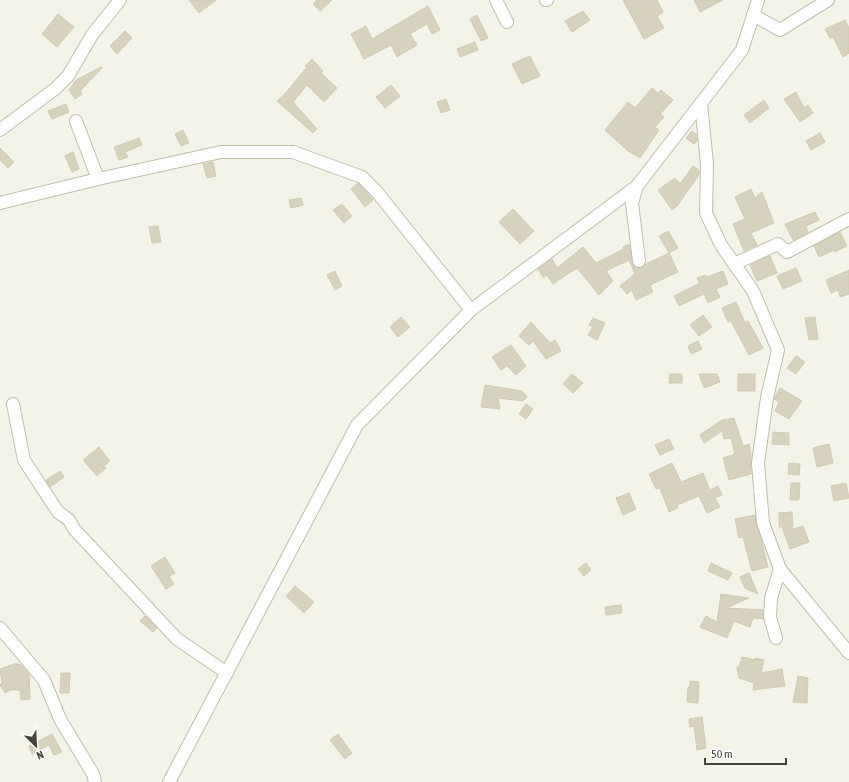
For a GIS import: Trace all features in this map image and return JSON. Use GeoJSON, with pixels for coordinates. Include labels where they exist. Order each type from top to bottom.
{"type":"FeatureCollection","features":[{"type":"Feature","properties":{"kind":"street"},"geometry":{"type":"LineString","coordinates":[[0,130],[55,89],[68,76],[92,35],[120,0]]}},
{"type":"Feature","properties":{"kind":"street"},"geometry":{"type":"LineString","coordinates":[[496,0],[507,22]]}},
{"type":"Feature","properties":{"kind":"street"},"geometry":{"type":"LineString","coordinates":[[169,782],[357,425],[471,310],[637,186],[742,50],[758,0]]}},
{"type":"Feature","properties":{"kind":"street"},"geometry":{"type":"LineString","coordinates":[[753,15],[780,30],[828,0]]}},
{"type":"Feature","properties":{"kind":"street"},"geometry":{"type":"LineString","coordinates":[[701,103],[707,164],[706,213],[721,245],[753,291],[778,350],[767,398],[758,463],[763,523],[780,569],[849,653]]}},
{"type":"Feature","properties":{"kind":"street"},"geometry":{"type":"LineString","coordinates":[[76,121],[98,179]]}},
{"type":"Feature","properties":{"kind":"street"},"geometry":{"type":"LineString","coordinates":[[0,203],[98,179],[221,152],[293,152],[362,177],[377,192],[471,310]]}},
{"type":"Feature","properties":{"kind":"street"},"geometry":{"type":"LineString","coordinates":[[637,186],[632,203],[639,260]]}},
{"type":"Feature","properties":{"kind":"street"},"geometry":{"type":"LineString","coordinates":[[734,264],[778,244],[787,252],[849,219]]}},
{"type":"Feature","properties":{"kind":"street"},"geometry":{"type":"LineString","coordinates":[[13,404],[24,460],[58,512],[69,520],[74,529],[178,639],[226,673]]}},
{"type":"Feature","properties":{"kind":"street"},"geometry":{"type":"LineString","coordinates":[[776,638],[770,617],[771,598],[780,569]]}},
{"type":"Feature","properties":{"kind":"street"},"geometry":{"type":"LineString","coordinates":[[0,628],[44,680],[60,719],[93,774],[95,782]]}},
{"type":"Feature","properties":{"kind":"building"},"geometry":{"type":"Polygon","coordinates":[[[189,0],[216,0],[199,13],[189,0]]]}},
{"type":"Feature","properties":{"kind":"building"},"geometry":{"type":"Polygon","coordinates":[[[317,0],[332,0],[320,11],[313,4],[317,0]]]}},
{"type":"Feature","properties":{"kind":"building"},"geometry":{"type":"Polygon","coordinates":[[[623,0],[657,0],[663,12],[657,16],[664,28],[644,39],[623,0]]]}},
{"type":"Feature","properties":{"kind":"building"},"geometry":{"type":"Polygon","coordinates":[[[694,0],[723,0],[700,12],[694,0]]]}},
{"type":"Feature","properties":{"kind":"building"},"geometry":{"type":"Polygon","coordinates":[[[428,6],[440,30],[432,34],[427,24],[410,34],[417,45],[397,57],[391,45],[364,59],[351,34],[366,26],[372,39],[428,6]]]}},
{"type":"Feature","properties":{"kind":"building"},"geometry":{"type":"Polygon","coordinates":[[[583,11],[590,20],[572,32],[565,21],[583,11]]]}},
{"type":"Feature","properties":{"kind":"building"},"geometry":{"type":"Polygon","coordinates":[[[58,14],[74,27],[57,47],[42,34],[58,14]]]}},
{"type":"Feature","properties":{"kind":"building"},"geometry":{"type":"Polygon","coordinates":[[[477,15],[488,38],[481,41],[470,19],[477,15]]]}},
{"type":"Feature","properties":{"kind":"building"},"geometry":{"type":"Polygon","coordinates":[[[845,20],[849,28],[849,53],[843,57],[833,37],[830,38],[825,29],[845,20]]]}},
{"type":"Feature","properties":{"kind":"building"},"geometry":{"type":"Polygon","coordinates":[[[125,31],[132,38],[117,54],[110,46],[125,31]]]}},
{"type":"Feature","properties":{"kind":"building"},"geometry":{"type":"Polygon","coordinates":[[[475,42],[478,50],[460,57],[457,49],[475,42]]]}},
{"type":"Feature","properties":{"kind":"building"},"geometry":{"type":"Polygon","coordinates":[[[530,56],[540,76],[522,84],[512,64],[530,56]]]}},
{"type":"Feature","properties":{"kind":"building"},"geometry":{"type":"Polygon","coordinates":[[[312,59],[323,71],[321,73],[337,88],[324,102],[307,85],[293,102],[317,129],[313,133],[277,101],[285,94],[307,67],[305,66],[312,59]]]}},
{"type":"Feature","properties":{"kind":"building"},"geometry":{"type":"Polygon","coordinates":[[[101,67],[102,68],[80,91],[82,94],[75,99],[69,90],[76,80],[101,67]]]}},
{"type":"Feature","properties":{"kind":"building"},"geometry":{"type":"Polygon","coordinates":[[[391,85],[400,96],[385,108],[376,97],[391,85]]]}},
{"type":"Feature","properties":{"kind":"building"},"geometry":{"type":"Polygon","coordinates":[[[652,88],[658,93],[661,90],[673,100],[660,114],[664,117],[655,127],[659,130],[640,158],[628,151],[605,130],[628,102],[635,108],[652,88]]]}},
{"type":"Feature","properties":{"kind":"building"},"geometry":{"type":"Polygon","coordinates":[[[796,92],[804,108],[808,105],[813,113],[800,122],[784,99],[796,92]]]}},
{"type":"Feature","properties":{"kind":"building"},"geometry":{"type":"Polygon","coordinates":[[[446,99],[450,110],[441,113],[437,102],[446,99]]]}},
{"type":"Feature","properties":{"kind":"building"},"geometry":{"type":"Polygon","coordinates":[[[764,100],[769,108],[750,123],[744,115],[764,100]]]}},
{"type":"Feature","properties":{"kind":"building"},"geometry":{"type":"Polygon","coordinates":[[[66,104],[69,112],[52,119],[48,111],[66,104]]]}},
{"type":"Feature","properties":{"kind":"building"},"geometry":{"type":"Polygon","coordinates":[[[183,130],[189,143],[181,146],[175,134],[183,130]]]}},
{"type":"Feature","properties":{"kind":"building"},"geometry":{"type":"Polygon","coordinates":[[[692,131],[697,135],[697,141],[694,144],[686,138],[692,131]]]}},
{"type":"Feature","properties":{"kind":"building"},"geometry":{"type":"Polygon","coordinates":[[[820,133],[825,142],[811,150],[806,141],[820,133]]]}},
{"type":"Feature","properties":{"kind":"building"},"geometry":{"type":"Polygon","coordinates":[[[139,138],[142,145],[125,152],[128,157],[119,160],[114,147],[139,138]]]}},
{"type":"Feature","properties":{"kind":"building"},"geometry":{"type":"Polygon","coordinates":[[[0,148],[14,162],[8,168],[0,160],[0,148]]]}},
{"type":"Feature","properties":{"kind":"building"},"geometry":{"type":"Polygon","coordinates":[[[73,152],[79,169],[72,172],[65,156],[73,152]]]}},
{"type":"Feature","properties":{"kind":"building"},"geometry":{"type":"Polygon","coordinates":[[[213,162],[216,176],[207,178],[203,164],[213,162]]]}},
{"type":"Feature","properties":{"kind":"building"},"geometry":{"type":"Polygon","coordinates":[[[693,166],[699,170],[699,175],[677,206],[672,210],[658,190],[675,178],[680,184],[693,166]]]}},
{"type":"Feature","properties":{"kind":"building"},"geometry":{"type":"Polygon","coordinates":[[[358,183],[373,200],[365,207],[351,189],[358,183]]]}},
{"type":"Feature","properties":{"kind":"building"},"geometry":{"type":"Polygon","coordinates":[[[751,189],[755,198],[762,192],[774,223],[751,233],[757,245],[744,251],[733,224],[745,219],[735,197],[751,189]]]}},
{"type":"Feature","properties":{"kind":"building"},"geometry":{"type":"Polygon","coordinates":[[[301,198],[303,205],[291,208],[289,200],[301,198]]]}},
{"type":"Feature","properties":{"kind":"building"},"geometry":{"type":"Polygon","coordinates":[[[342,204],[352,216],[344,223],[333,210],[342,204]]]}},
{"type":"Feature","properties":{"kind":"building"},"geometry":{"type":"Polygon","coordinates":[[[513,209],[534,231],[520,244],[499,222],[513,209]]]}},
{"type":"Feature","properties":{"kind":"building"},"geometry":{"type":"Polygon","coordinates":[[[815,212],[819,220],[806,226],[808,232],[793,240],[785,224],[815,212]]]}},
{"type":"Feature","properties":{"kind":"building"},"geometry":{"type":"Polygon","coordinates":[[[158,226],[161,242],[152,243],[149,227],[158,226]]]}},
{"type":"Feature","properties":{"kind":"building"},"geometry":{"type":"Polygon","coordinates":[[[668,231],[678,248],[669,253],[659,236],[668,231]]]}},
{"type":"Feature","properties":{"kind":"building"},"geometry":{"type":"Polygon","coordinates":[[[840,232],[847,246],[819,257],[814,246],[840,232]]]}},
{"type":"Feature","properties":{"kind":"building"},"geometry":{"type":"Polygon","coordinates":[[[629,244],[633,265],[640,268],[669,253],[678,272],[650,285],[653,292],[636,300],[632,290],[627,294],[620,286],[635,274],[629,260],[606,271],[613,281],[599,295],[577,268],[553,284],[547,275],[543,277],[538,269],[552,259],[557,268],[583,247],[596,263],[624,249],[623,247],[629,244]]]}},
{"type":"Feature","properties":{"kind":"building"},"geometry":{"type":"Polygon","coordinates":[[[770,256],[777,273],[757,281],[750,265],[770,256]]]}},
{"type":"Feature","properties":{"kind":"building"},"geometry":{"type":"Polygon","coordinates":[[[796,268],[802,281],[783,289],[777,276],[796,268]]]}},
{"type":"Feature","properties":{"kind":"building"},"geometry":{"type":"Polygon","coordinates":[[[849,270],[849,294],[840,297],[838,290],[831,293],[826,280],[849,270]]]}},
{"type":"Feature","properties":{"kind":"building"},"geometry":{"type":"Polygon","coordinates":[[[335,271],[342,286],[335,290],[327,275],[335,271]]]}},
{"type":"Feature","properties":{"kind":"building"},"geometry":{"type":"Polygon","coordinates":[[[723,271],[728,284],[716,289],[720,297],[708,303],[704,294],[679,306],[674,296],[700,283],[697,278],[706,275],[707,277],[723,271]]]}},
{"type":"Feature","properties":{"kind":"building"},"geometry":{"type":"Polygon","coordinates":[[[736,302],[745,323],[748,321],[763,348],[749,355],[731,321],[728,322],[722,308],[736,302]]]}},
{"type":"Feature","properties":{"kind":"building"},"geometry":{"type":"Polygon","coordinates":[[[703,315],[712,327],[699,336],[690,325],[703,315]]]}},
{"type":"Feature","properties":{"kind":"building"},"geometry":{"type":"Polygon","coordinates":[[[401,317],[410,327],[398,337],[390,327],[401,317]]]}},
{"type":"Feature","properties":{"kind":"building"},"geometry":{"type":"Polygon","coordinates":[[[815,317],[818,339],[809,340],[805,318],[815,317]]]}},
{"type":"Feature","properties":{"kind":"building"},"geometry":{"type":"Polygon","coordinates":[[[593,318],[605,323],[597,340],[588,335],[593,327],[589,325],[593,318]]]}},
{"type":"Feature","properties":{"kind":"building"},"geometry":{"type":"Polygon","coordinates":[[[531,322],[550,343],[555,340],[561,351],[546,359],[533,341],[529,345],[519,336],[531,322]]]}},
{"type":"Feature","properties":{"kind":"building"},"geometry":{"type":"Polygon","coordinates":[[[698,341],[702,349],[691,354],[688,346],[698,341]]]}},
{"type":"Feature","properties":{"kind":"building"},"geometry":{"type":"Polygon","coordinates":[[[511,345],[526,366],[516,375],[507,366],[501,370],[492,357],[511,345]]]}},
{"type":"Feature","properties":{"kind":"building"},"geometry":{"type":"Polygon","coordinates":[[[796,356],[805,362],[796,374],[787,368],[796,356]]]}},
{"type":"Feature","properties":{"kind":"building"},"geometry":{"type":"Polygon","coordinates":[[[572,374],[583,383],[573,393],[563,384],[572,374]]]}},
{"type":"Feature","properties":{"kind":"building"},"geometry":{"type":"Polygon","coordinates":[[[670,374],[682,374],[682,383],[669,383],[670,374]]]}},
{"type":"Feature","properties":{"kind":"building"},"geometry":{"type":"Polygon","coordinates":[[[699,374],[717,374],[720,382],[704,388],[699,374]]]}},
{"type":"Feature","properties":{"kind":"building"},"geometry":{"type":"Polygon","coordinates":[[[738,374],[755,374],[755,391],[738,391],[738,374]]]}},
{"type":"Feature","properties":{"kind":"building"},"geometry":{"type":"Polygon","coordinates":[[[485,385],[522,391],[527,397],[523,401],[498,398],[500,409],[481,407],[485,385]]]}},
{"type":"Feature","properties":{"kind":"building"},"geometry":{"type":"Polygon","coordinates":[[[780,388],[802,401],[789,419],[775,411],[779,402],[774,399],[780,388]]]}},
{"type":"Feature","properties":{"kind":"building"},"geometry":{"type":"Polygon","coordinates":[[[526,404],[533,409],[526,419],[519,414],[526,404]]]}},
{"type":"Feature","properties":{"kind":"building"},"geometry":{"type":"Polygon","coordinates":[[[734,418],[743,446],[749,444],[751,474],[729,480],[723,458],[735,454],[731,438],[724,439],[722,431],[704,443],[700,435],[722,420],[734,418]]]}},
{"type":"Feature","properties":{"kind":"building"},"geometry":{"type":"Polygon","coordinates":[[[773,432],[789,433],[789,445],[772,444],[773,432]]]}},
{"type":"Feature","properties":{"kind":"building"},"geometry":{"type":"Polygon","coordinates":[[[669,439],[674,449],[660,455],[655,445],[669,439]]]}},
{"type":"Feature","properties":{"kind":"building"},"geometry":{"type":"Polygon","coordinates":[[[829,444],[833,463],[817,467],[813,448],[829,444]]]}},
{"type":"Feature","properties":{"kind":"building"},"geometry":{"type":"Polygon","coordinates":[[[99,447],[110,461],[104,466],[106,468],[97,476],[83,460],[99,447]]]}},
{"type":"Feature","properties":{"kind":"building"},"geometry":{"type":"Polygon","coordinates":[[[672,463],[681,482],[703,473],[710,490],[718,486],[722,495],[715,498],[720,507],[707,513],[699,496],[677,505],[678,508],[669,512],[660,488],[656,489],[649,474],[672,463]]]}},
{"type":"Feature","properties":{"kind":"building"},"geometry":{"type":"Polygon","coordinates":[[[789,463],[800,464],[799,475],[788,474],[789,463]]]}},
{"type":"Feature","properties":{"kind":"building"},"geometry":{"type":"Polygon","coordinates":[[[60,471],[64,477],[50,487],[46,480],[60,471]]]}},
{"type":"Feature","properties":{"kind":"building"},"geometry":{"type":"Polygon","coordinates":[[[791,483],[800,483],[799,500],[790,500],[791,483]]]}},
{"type":"Feature","properties":{"kind":"building"},"geometry":{"type":"Polygon","coordinates":[[[846,483],[849,498],[834,501],[831,486],[846,483]]]}},
{"type":"Feature","properties":{"kind":"building"},"geometry":{"type":"Polygon","coordinates":[[[629,493],[636,509],[623,515],[616,498],[629,493]]]}},
{"type":"Feature","properties":{"kind":"building"},"geometry":{"type":"Polygon","coordinates":[[[792,512],[793,529],[803,526],[809,542],[790,549],[782,527],[779,527],[779,513],[792,512]]]}},
{"type":"Feature","properties":{"kind":"building"},"geometry":{"type":"Polygon","coordinates":[[[755,515],[768,567],[752,571],[743,537],[739,538],[735,519],[755,515]]]}},
{"type":"Feature","properties":{"kind":"building"},"geometry":{"type":"Polygon","coordinates":[[[165,557],[175,573],[169,576],[174,584],[166,589],[151,566],[165,557]]]}},
{"type":"Feature","properties":{"kind":"building"},"geometry":{"type":"Polygon","coordinates":[[[586,563],[591,570],[584,576],[578,569],[586,563]]]}},
{"type":"Feature","properties":{"kind":"building"},"geometry":{"type":"Polygon","coordinates":[[[711,563],[732,573],[728,580],[708,571],[711,563]]]}},
{"type":"Feature","properties":{"kind":"building"},"geometry":{"type":"Polygon","coordinates":[[[749,573],[758,594],[745,588],[740,577],[749,573]]]}},
{"type":"Feature","properties":{"kind":"building"},"geometry":{"type":"Polygon","coordinates":[[[295,586],[314,602],[304,613],[286,596],[295,586]]]}},
{"type":"Feature","properties":{"kind":"building"},"geometry":{"type":"Polygon","coordinates":[[[721,594],[749,598],[726,608],[763,610],[763,619],[753,618],[750,627],[734,621],[727,638],[700,627],[706,616],[717,622],[721,594]]]}},
{"type":"Feature","properties":{"kind":"building"},"geometry":{"type":"Polygon","coordinates":[[[621,605],[622,613],[606,615],[605,607],[621,605]]]}},
{"type":"Feature","properties":{"kind":"building"},"geometry":{"type":"Polygon","coordinates":[[[145,616],[157,628],[153,632],[140,621],[145,616]]]}},
{"type":"Feature","properties":{"kind":"building"},"geometry":{"type":"Polygon","coordinates":[[[742,657],[755,660],[755,658],[764,660],[761,673],[782,669],[785,686],[753,690],[754,683],[739,678],[737,667],[739,667],[742,657]]]}},
{"type":"Feature","properties":{"kind":"building"},"geometry":{"type":"Polygon","coordinates":[[[14,664],[20,664],[29,674],[30,699],[21,700],[20,690],[10,690],[5,693],[0,685],[2,683],[0,669],[14,664]]]}},
{"type":"Feature","properties":{"kind":"building"},"geometry":{"type":"Polygon","coordinates":[[[61,673],[70,673],[69,693],[60,693],[61,673]]]}},
{"type":"Feature","properties":{"kind":"building"},"geometry":{"type":"Polygon","coordinates":[[[798,676],[808,678],[807,703],[793,702],[798,676]]]}},
{"type":"Feature","properties":{"kind":"building"},"geometry":{"type":"Polygon","coordinates":[[[690,681],[699,682],[698,703],[687,702],[690,681]]]}},
{"type":"Feature","properties":{"kind":"building"},"geometry":{"type":"Polygon","coordinates":[[[702,717],[706,748],[697,750],[694,726],[690,727],[689,719],[702,717]]]}},
{"type":"Feature","properties":{"kind":"building"},"geometry":{"type":"Polygon","coordinates":[[[52,734],[62,752],[54,755],[49,745],[32,754],[29,746],[52,734]]]}},
{"type":"Feature","properties":{"kind":"building"},"geometry":{"type":"Polygon","coordinates":[[[338,734],[352,753],[345,759],[330,740],[338,734]]]}}]}
